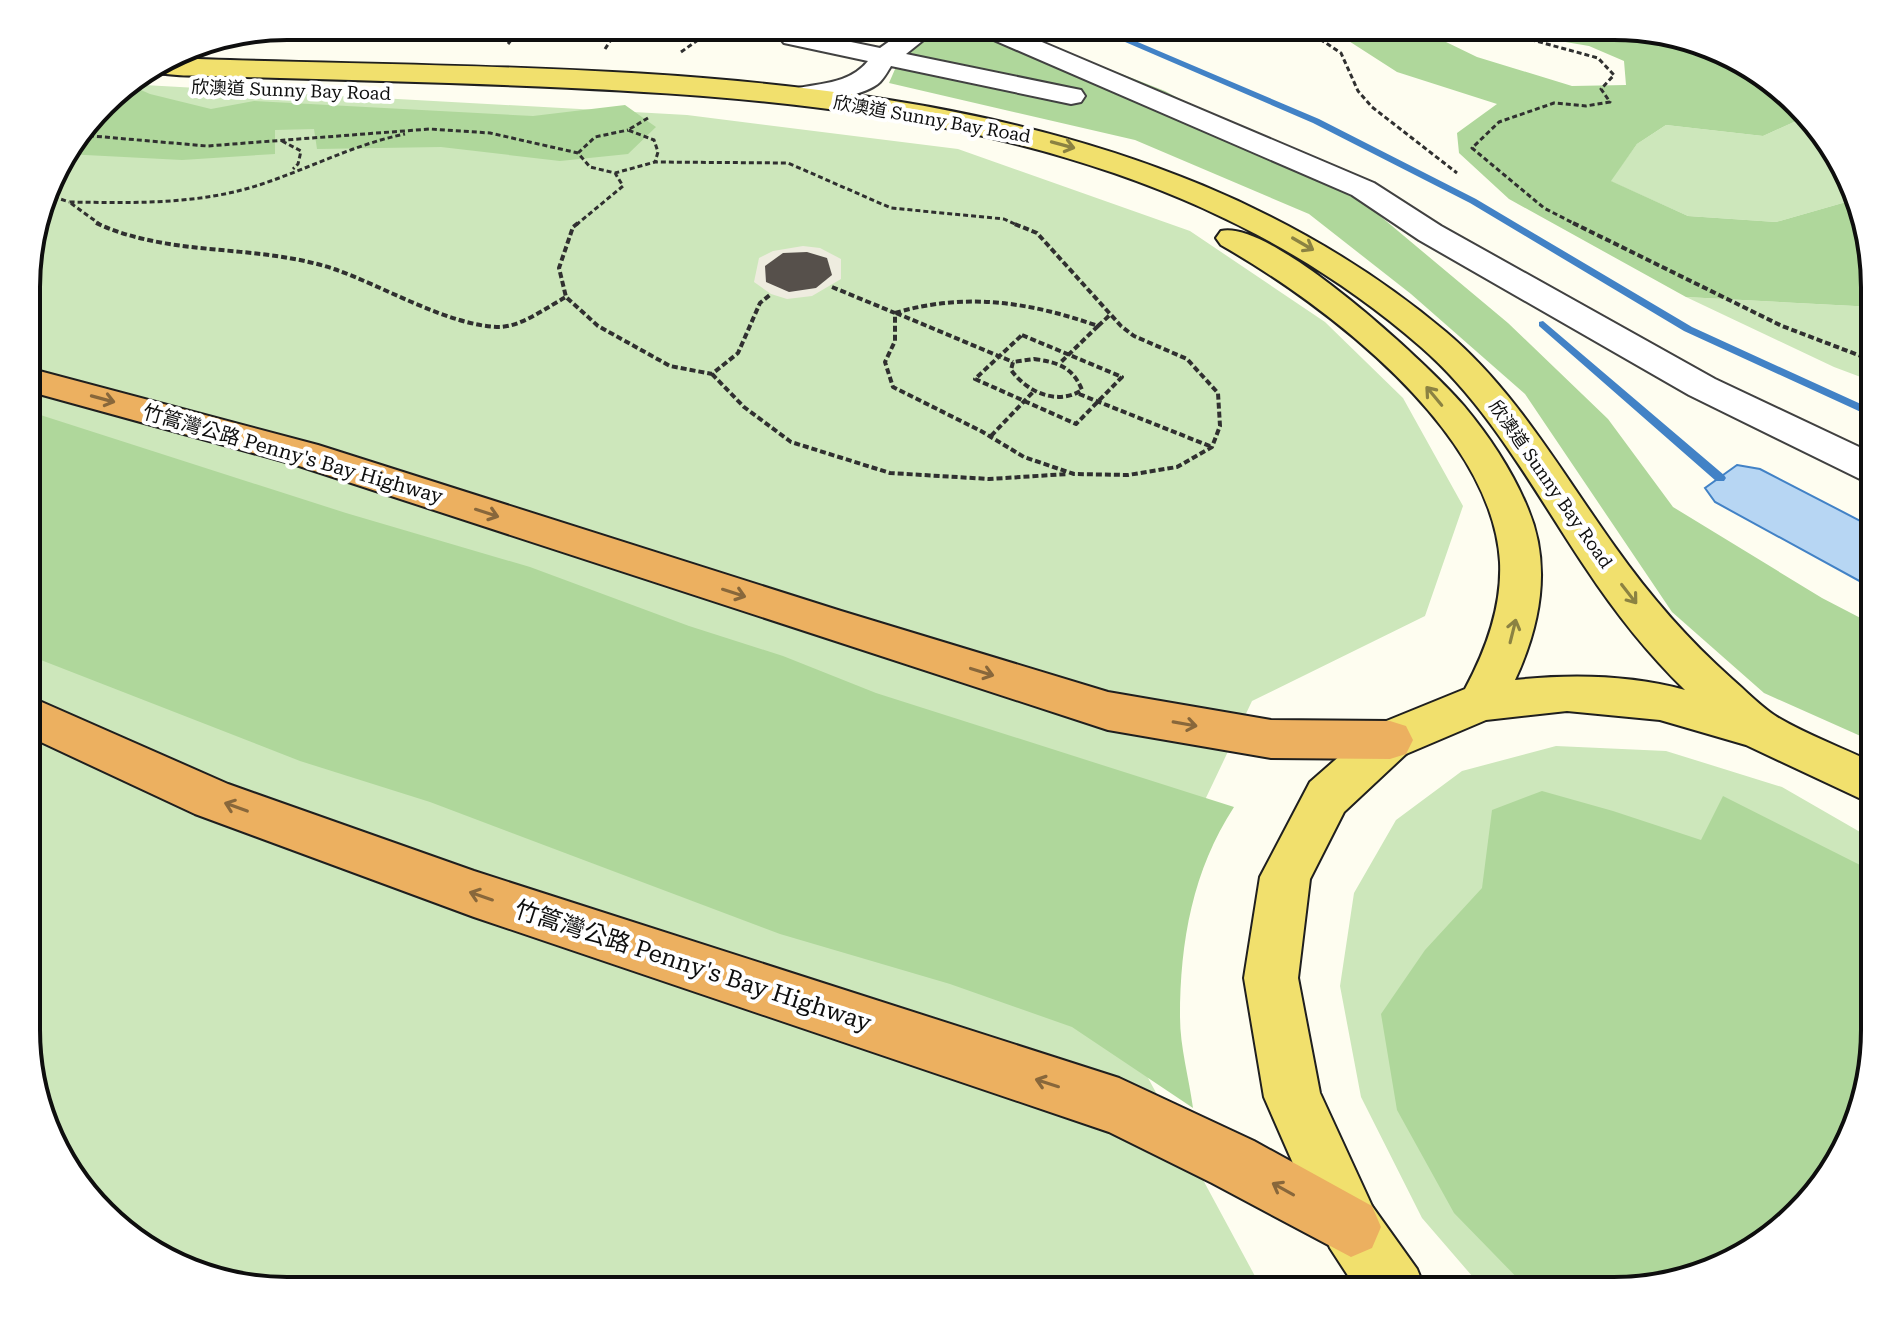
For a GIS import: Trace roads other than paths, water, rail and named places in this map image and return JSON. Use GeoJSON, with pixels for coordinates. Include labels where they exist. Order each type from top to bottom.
{"type":"FeatureCollection","features":[{"type":"Feature","properties":{"kind":"highway","name":"竹篙灣公路 Penny's Bay Highway"},"geometry":{"type":"LineString","coordinates":[[40,382],[305,454],[1108,711],[1271,739],[1390,740]]}},
{"type":"Feature","properties":{"kind":"highway","name":"竹篙灣公路 Penny's Bay Highway"},"geometry":{"type":"LineString","coordinates":[[41,721],[212,799],[474,894],[1119,1107],[1233,1162],[1351,1227]]}},
{"type":"Feature","properties":{"kind":"main road","name":"欣澳道 Sunny Bay Road"},"geometry":{"type":"LineString","coordinates":[[161,75],[593,80],[799,96],[905,111],[1029,136],[1155,175],[1254,217],[1302,243],[1361,281],[1438,343],[1478,384],[1541,464],[1592,546],[1671,648],[1758,729]]}},
{"type":"Feature","properties":{"kind":"main road","name":"欣澳道 Sunny Bay Road"},"geometry":{"type":"LineString","coordinates":[[160,76],[670,105],[891,129],[1060,169],[1124,190],[1202,223],[1278,264],[1346,311],[1380,340],[1436,398],[1479,457],[1507,507],[1520,555],[1519,601],[1507,652],[1481,702]]}},
{"type":"Feature","properties":{"kind":"main road"},"geometry":{"type":"LineString","coordinates":[[1385,1277],[1351,1227],[1292,1097],[1271,978],[1285,877],[1327,797],[1390,740],[1481,702],[1567,693],[1660,702],[1758,729],[1860,778]]}},
{"type":"Feature","properties":{"kind":"lane"},"geometry":{"type":"LineString","coordinates":[[799,96],[841,89],[877,68],[910,41]]}},
{"type":"Feature","properties":{"kind":"lane"},"geometry":{"type":"LineString","coordinates":[[1017,41],[1363,189],[1430,233],[1702,387],[1860,463]]}},
{"type":"Feature","properties":{"kind":"lane"},"geometry":{"type":"LineString","coordinates":[[813,42],[877,68],[1071,96]]}},
{"type":"Feature","properties":{"kind":"lane"},"geometry":{"type":"LineString","coordinates":[[877,68],[876,92],[905,111]]}},
{"type":"Feature","properties":{"kind":"lane"},"geometry":{"type":"LineString","coordinates":[[1120,85],[1321,144]]}},
{"type":"Feature","properties":{"kind":"water"},"geometry":{"type":"Polygon","coordinates":[[[1737,465],[1760,469],[1860,521],[1860,581],[1715,502],[1705,488],[1737,465]]]}},
{"type":"Feature","properties":{"kind":"waterway"},"geometry":{"type":"LineString","coordinates":[[1127,41],[1316,121],[1473,201],[1688,329],[1860,408]]}},
{"type":"Feature","properties":{"kind":"waterway"},"geometry":{"type":"LineString","coordinates":[[1543,324],[1720,478]]}}]}
